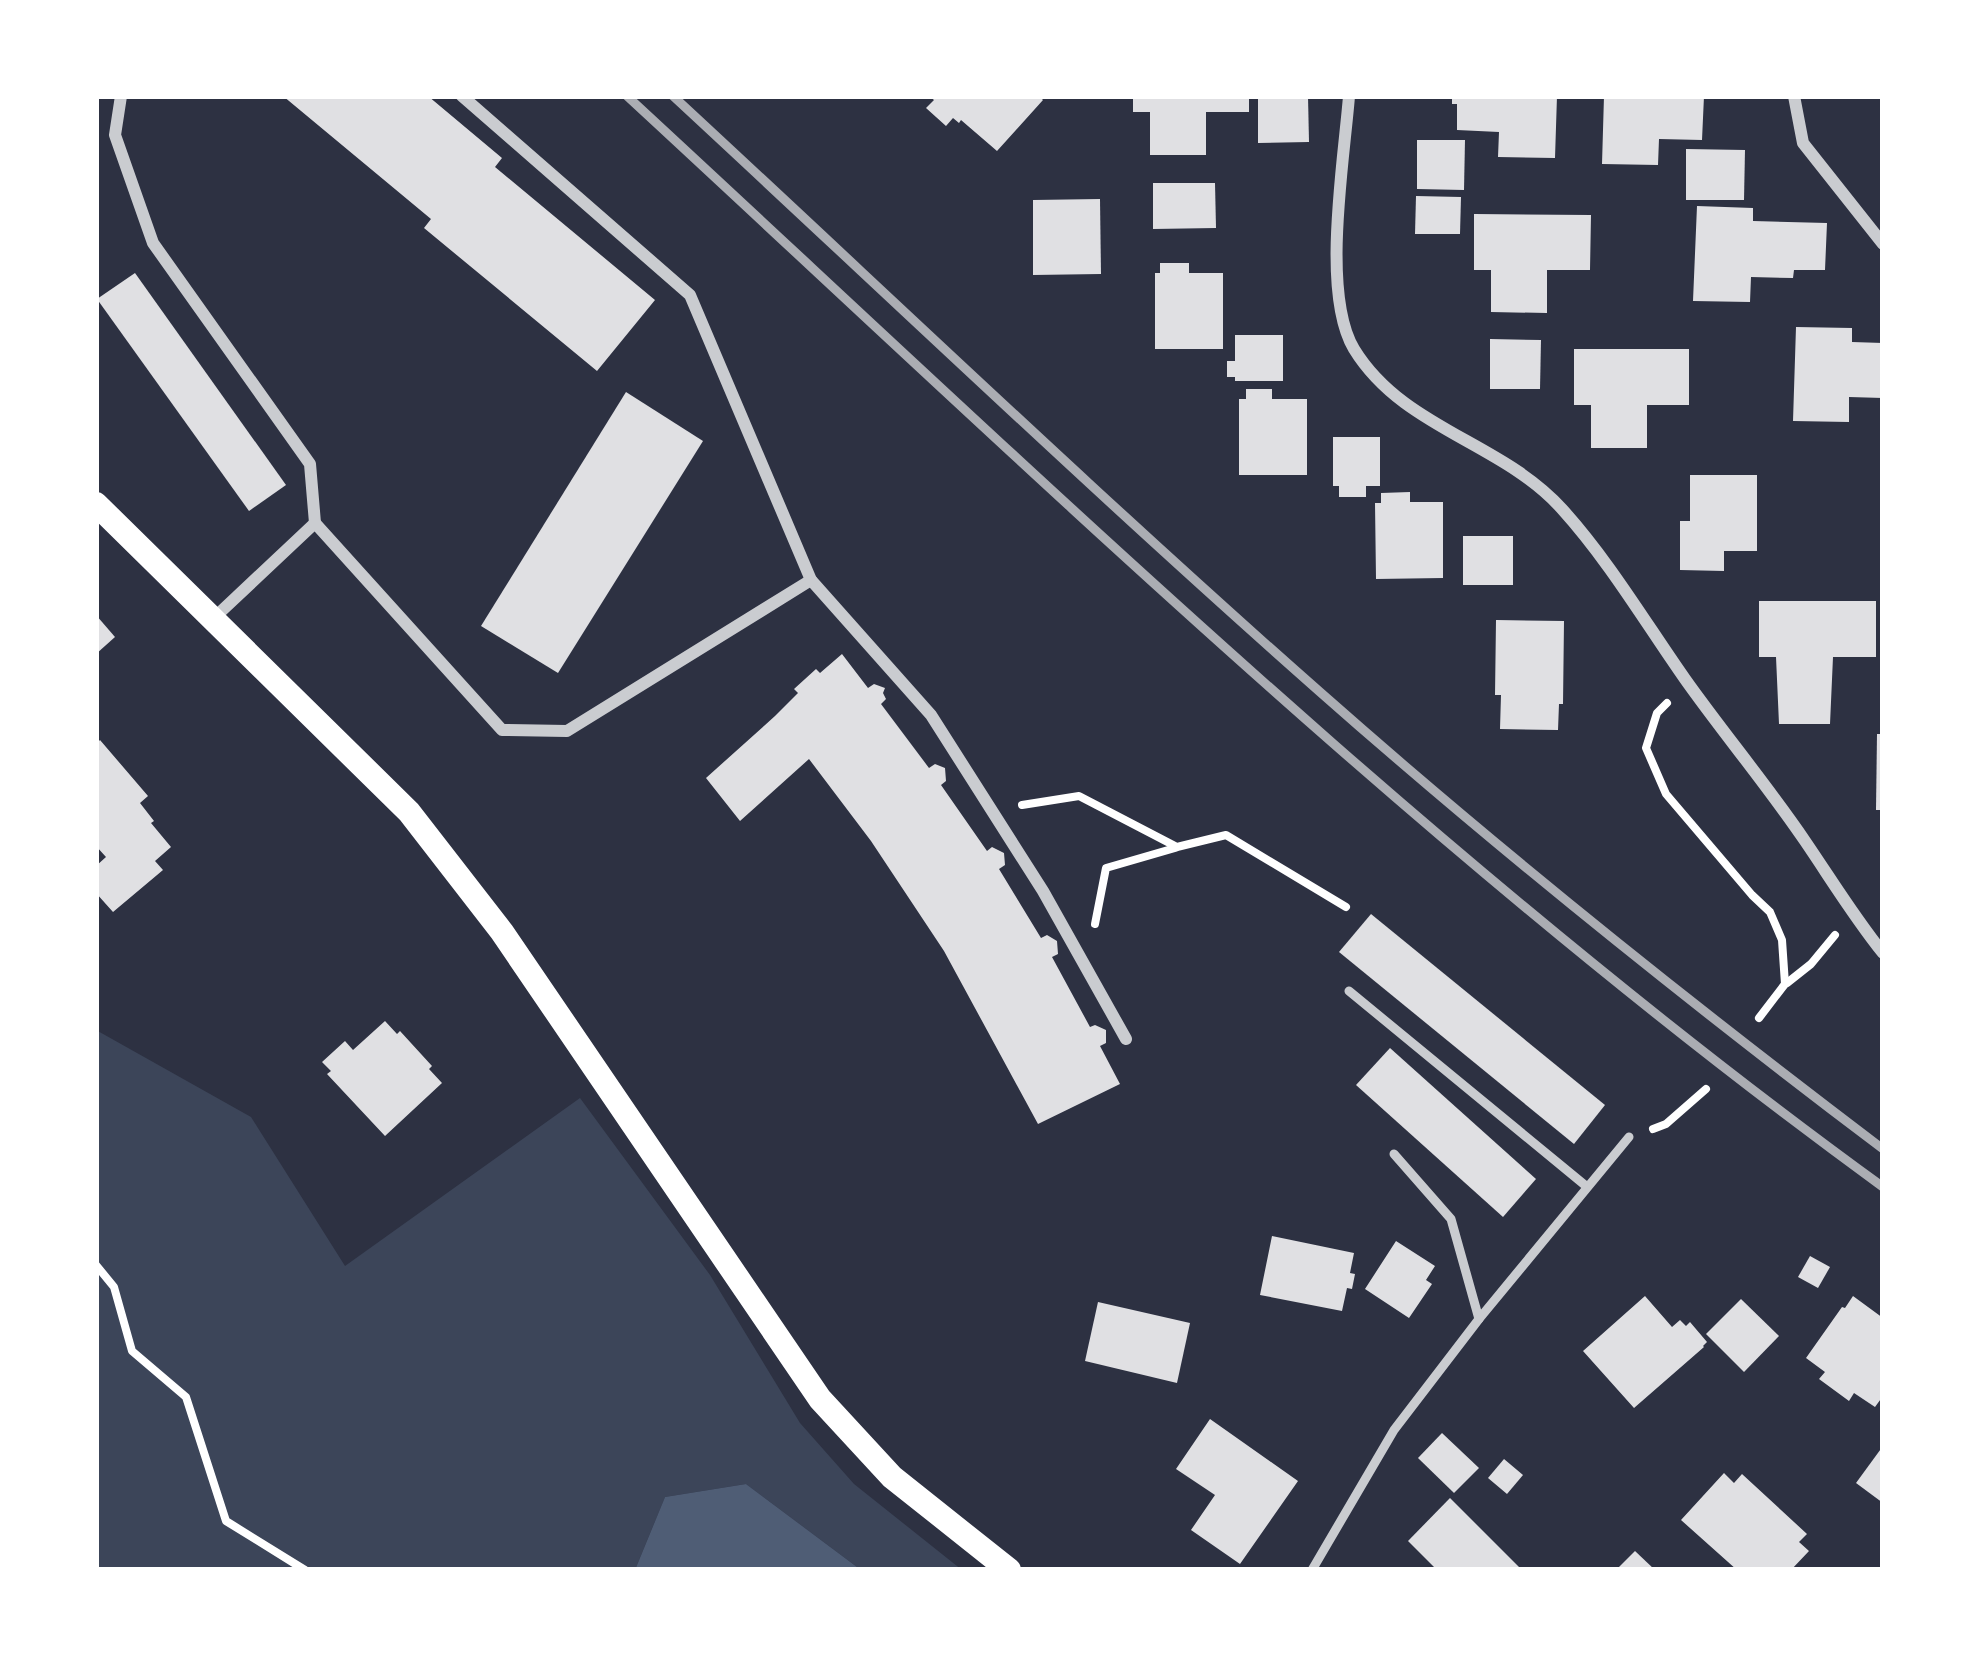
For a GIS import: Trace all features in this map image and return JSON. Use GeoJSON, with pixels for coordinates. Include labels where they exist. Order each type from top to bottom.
{"type":"FeatureCollection","features":[{"type":"Feature","properties":{"kind":"main road"},"geometry":{"type":"LineString","coordinates":[[96,504],[409,812],[502,932],[820,1399],[892,1477],[1009,1570]]}},
{"type":"Feature","properties":{"kind":"street"},"geometry":{"type":"LineString","coordinates":[[121,96],[115,135],[153,243],[310,464],[315,523],[502,730],[567,730],[811,580]]}},
{"type":"Feature","properties":{"kind":"street"},"geometry":{"type":"LineString","coordinates":[[462,96],[690,296],[811,580],[931,715],[1043,891],[1126,1039]]}},
{"type":"Feature","properties":{"kind":"street"},"geometry":{"type":"LineString","coordinates":[[1349,96],[1336,276],[1344,324],[1354,349],[1394,396],[1443,430],[1505,461],[1559,506],[1609,568],[1883,953]]}},
{"type":"Feature","properties":{"kind":"street"},"geometry":{"type":"LineString","coordinates":[[1794,96],[1803,143],[1883,244]]}},
{"type":"Feature","properties":{"kind":"street"},"geometry":{"type":"LineString","coordinates":[[214,618],[315,523]]}},
{"type":"Feature","properties":{"kind":"lane"},"geometry":{"type":"LineString","coordinates":[[1349,991],[1586,1186]]}},
{"type":"Feature","properties":{"kind":"lane"},"geometry":{"type":"LineString","coordinates":[[1312,1570],[1394,1430],[1629,1137]]}},
{"type":"Feature","properties":{"kind":"lane"},"geometry":{"type":"LineString","coordinates":[[1394,1154],[1451,1219],[1479,1319]]}},
{"type":"Feature","properties":{"kind":"path"},"geometry":{"type":"LineString","coordinates":[[1687,682],[1657,712],[1646,748],[1666,794],[1770,912],[1782,940],[1785,984]]}},
{"type":"Feature","properties":{"kind":"path"},"geometry":{"type":"LineString","coordinates":[[991,810],[1079,796],[1177,847]]}},
{"type":"Feature","properties":{"kind":"path"},"geometry":{"type":"LineString","coordinates":[[1086,968],[1106,868],[1177,847],[1226,836],[1346,908]]}},
{"type":"Feature","properties":{"kind":"path"},"geometry":{"type":"LineString","coordinates":[[1760,1018],[1785,984],[1811,964],[1852,914]]}},
{"type":"Feature","properties":{"kind":"path"},"geometry":{"type":"LineString","coordinates":[[1629,1137],[1666,1124],[1706,1089]]}},
{"type":"Feature","properties":{"kind":"path"},"geometry":{"type":"LineString","coordinates":[[96,1264],[113,1287],[132,1351],[186,1397],[226,1521],[305,1570]]}},
{"type":"Feature","properties":{"kind":"shaded area"},"geometry":{"type":"Polygon","coordinates":[[[96,1030],[251,1117],[345,1266],[580,1098],[710,1275],[800,1423],[854,1484],[962,1570],[861,1570],[746,1484],[665,1497],[635,1570],[96,1570],[96,1030]]]}},
{"type":"Feature","properties":{"kind":"shaded area"},"geometry":{"type":"Polygon","coordinates":[[[746,1484],[861,1570],[635,1570],[665,1497],[746,1484]]]}},
{"type":"Feature","properties":{"kind":"building"},"geometry":{"type":"Polygon","coordinates":[[[283,96],[428,96],[502,158],[495,167],[655,300],[597,371],[424,228],[431,219],[283,96]]]}},
{"type":"Feature","properties":{"kind":"building"},"geometry":{"type":"Polygon","coordinates":[[[929,96],[1039,96],[1043,100],[997,151],[961,120],[953,118],[946,126],[926,108],[934,100],[929,96]]]}},
{"type":"Feature","properties":{"kind":"building"},"geometry":{"type":"Polygon","coordinates":[[[1133,96],[1249,96],[1249,112],[1206,112],[1206,155],[1150,155],[1150,112],[1133,112],[1133,96]]]}},
{"type":"Feature","properties":{"kind":"building"},"geometry":{"type":"Polygon","coordinates":[[[1258,96],[1308,96],[1309,142],[1258,143],[1258,96]]]}},
{"type":"Feature","properties":{"kind":"building"},"geometry":{"type":"Polygon","coordinates":[[[1452,96],[1557,96],[1555,158],[1498,157],[1499,132],[1457,130],[1457,104],[1452,104],[1452,96]]]}},
{"type":"Feature","properties":{"kind":"building"},"geometry":{"type":"Polygon","coordinates":[[[1604,96],[1704,96],[1702,140],[1659,139],[1658,165],[1602,164],[1604,96]]]}},
{"type":"Feature","properties":{"kind":"building"},"geometry":{"type":"Polygon","coordinates":[[[1417,140],[1465,140],[1464,190],[1417,189],[1417,140]]]}},
{"type":"Feature","properties":{"kind":"building"},"geometry":{"type":"Polygon","coordinates":[[[1686,149],[1745,150],[1744,200],[1686,200],[1686,149]]]}},
{"type":"Feature","properties":{"kind":"building"},"geometry":{"type":"Polygon","coordinates":[[[1153,183],[1215,183],[1216,228],[1153,229],[1153,183]]]}},
{"type":"Feature","properties":{"kind":"building"},"geometry":{"type":"Polygon","coordinates":[[[1416,196],[1461,197],[1460,234],[1415,234],[1416,196]]]}},
{"type":"Feature","properties":{"kind":"building"},"geometry":{"type":"Polygon","coordinates":[[[1100,199],[1101,274],[1033,275],[1033,200],[1100,199]]]}},
{"type":"Feature","properties":{"kind":"building"},"geometry":{"type":"Polygon","coordinates":[[[1697,206],[1753,208],[1753,221],[1827,223],[1825,270],[1794,270],[1793,278],[1751,277],[1750,302],[1693,301],[1697,206]]]}},
{"type":"Feature","properties":{"kind":"building"},"geometry":{"type":"Polygon","coordinates":[[[1474,214],[1591,215],[1590,270],[1547,270],[1547,313],[1491,312],[1491,270],[1474,270],[1474,214]]]}},
{"type":"Feature","properties":{"kind":"building"},"geometry":{"type":"Polygon","coordinates":[[[1160,263],[1189,263],[1189,273],[1223,273],[1223,349],[1155,349],[1155,273],[1160,273],[1160,263]]]}},
{"type":"Feature","properties":{"kind":"building"},"geometry":{"type":"Polygon","coordinates":[[[135,273],[286,485],[249,511],[97,299],[135,273]]]}},
{"type":"Feature","properties":{"kind":"building"},"geometry":{"type":"Polygon","coordinates":[[[1796,327],[1852,328],[1852,342],[1883,343],[1883,398],[1849,397],[1849,422],[1793,421],[1796,327]]]}},
{"type":"Feature","properties":{"kind":"building"},"geometry":{"type":"Polygon","coordinates":[[[1235,335],[1283,335],[1283,381],[1227,377],[1227,361],[1235,361],[1235,335]]]}},
{"type":"Feature","properties":{"kind":"building"},"geometry":{"type":"Polygon","coordinates":[[[1490,339],[1541,340],[1540,389],[1490,389],[1490,339]]]}},
{"type":"Feature","properties":{"kind":"building"},"geometry":{"type":"Polygon","coordinates":[[[1574,349],[1689,349],[1689,405],[1647,405],[1647,448],[1591,448],[1591,405],[1574,405],[1574,349]]]}},
{"type":"Feature","properties":{"kind":"building"},"geometry":{"type":"Polygon","coordinates":[[[1246,389],[1272,389],[1272,399],[1307,399],[1307,475],[1239,475],[1239,399],[1246,399],[1246,389]]]}},
{"type":"Feature","properties":{"kind":"building"},"geometry":{"type":"Polygon","coordinates":[[[626,392],[703,441],[558,673],[481,626],[626,392]]]}},
{"type":"Feature","properties":{"kind":"building"},"geometry":{"type":"Polygon","coordinates":[[[1333,437],[1380,437],[1380,486],[1366,486],[1366,497],[1339,497],[1339,486],[1333,486],[1333,437]]]}},
{"type":"Feature","properties":{"kind":"building"},"geometry":{"type":"Polygon","coordinates":[[[1690,475],[1757,475],[1757,551],[1724,551],[1724,571],[1680,570],[1680,521],[1690,521],[1690,475]]]}},
{"type":"Feature","properties":{"kind":"building"},"geometry":{"type":"Polygon","coordinates":[[[1410,492],[1410,502],[1443,502],[1443,578],[1376,579],[1375,503],[1381,503],[1381,493],[1410,492]]]}},
{"type":"Feature","properties":{"kind":"building"},"geometry":{"type":"Polygon","coordinates":[[[1463,536],[1513,536],[1513,585],[1463,585],[1463,536]]]}},
{"type":"Feature","properties":{"kind":"building"},"geometry":{"type":"Polygon","coordinates":[[[1759,601],[1876,601],[1876,657],[1833,657],[1830,724],[1779,724],[1776,657],[1759,657],[1759,601]]]}},
{"type":"Feature","properties":{"kind":"building"},"geometry":{"type":"Polygon","coordinates":[[[96,615],[115,637],[96,654],[96,615]]]}},
{"type":"Feature","properties":{"kind":"building"},"geometry":{"type":"Polygon","coordinates":[[[1496,620],[1564,621],[1558,730],[1500,729],[1501,695],[1495,695],[1496,620]]]}},
{"type":"Feature","properties":{"kind":"building"},"geometry":{"type":"Polygon","coordinates":[[[842,654],[868,688],[874,684],[885,688],[886,699],[881,704],[929,768],[935,764],[945,768],[946,781],[941,785],[987,851],[992,847],[1004,853],[1005,865],[999,869],[1041,938],[1047,935],[1057,941],[1058,954],[1052,957],[1090,1027],[1106,1030],[1106,1043],[1100,1046],[1120,1084],[1038,1124],[944,951],[809,759],[740,821],[706,778],[798,693],[794,689],[842,654]]]}},
{"type":"Feature","properties":{"kind":"building"},"geometry":{"type":"Polygon","coordinates":[[[1877,734],[1883,734],[1883,810],[1876,810],[1877,734]]]}},
{"type":"Feature","properties":{"kind":"building"},"geometry":{"type":"Polygon","coordinates":[[[100,740],[148,796],[140,803],[171,847],[155,861],[163,870],[113,912],[96,893],[96,866],[106,857],[96,846],[96,744],[100,740]]]}},
{"type":"Feature","properties":{"kind":"building"},"geometry":{"type":"Polygon","coordinates":[[[1371,914],[1605,1105],[1574,1144],[1339,952],[1371,914]]]}},
{"type":"Feature","properties":{"kind":"building"},"geometry":{"type":"Polygon","coordinates":[[[385,1021],[397,1034],[400,1031],[442,1083],[385,1136],[327,1074],[331,1071],[322,1062],[345,1041],[353,1050],[385,1021]]]}},
{"type":"Feature","properties":{"kind":"building"},"geometry":{"type":"Polygon","coordinates":[[[1390,1048],[1536,1179],[1503,1217],[1356,1085],[1390,1048]]]}},
{"type":"Feature","properties":{"kind":"building"},"geometry":{"type":"Polygon","coordinates":[[[1272,1236],[1354,1253],[1352,1289],[1347,1288],[1342,1311],[1260,1295],[1272,1236]]]}},
{"type":"Feature","properties":{"kind":"building"},"geometry":{"type":"Polygon","coordinates":[[[1396,1241],[1435,1266],[1426,1280],[1432,1284],[1409,1318],[1365,1289],[1396,1241]]]}},
{"type":"Feature","properties":{"kind":"building"},"geometry":{"type":"Polygon","coordinates":[[[1810,1256],[1830,1267],[1818,1288],[1798,1277],[1810,1256]]]}},
{"type":"Feature","properties":{"kind":"building"},"geometry":{"type":"Polygon","coordinates":[[[1645,1296],[1672,1327],[1680,1320],[1686,1326],[1690,1322],[1707,1342],[1634,1408],[1583,1351],[1645,1296]]]}},
{"type":"Feature","properties":{"kind":"building"},"geometry":{"type":"Polygon","coordinates":[[[1853,1296],[1883,1318],[1883,1396],[1875,1407],[1854,1393],[1849,1401],[1819,1379],[1825,1372],[1806,1358],[1853,1296]]]}},
{"type":"Feature","properties":{"kind":"building"},"geometry":{"type":"Polygon","coordinates":[[[1741,1299],[1779,1336],[1744,1372],[1706,1334],[1741,1299]]]}},
{"type":"Feature","properties":{"kind":"building"},"geometry":{"type":"Polygon","coordinates":[[[1098,1302],[1190,1323],[1177,1383],[1085,1361],[1098,1302]]]}},
{"type":"Feature","properties":{"kind":"building"},"geometry":{"type":"Polygon","coordinates":[[[1210,1419],[1298,1481],[1240,1564],[1191,1530],[1215,1495],[1176,1469],[1210,1419]]]}},
{"type":"Feature","properties":{"kind":"building"},"geometry":{"type":"Polygon","coordinates":[[[1442,1433],[1479,1468],[1454,1493],[1418,1458],[1442,1433]]]}},
{"type":"Feature","properties":{"kind":"building"},"geometry":{"type":"Polygon","coordinates":[[[1883,1446],[1883,1503],[1856,1483],[1883,1446]]]}},
{"type":"Feature","properties":{"kind":"building"},"geometry":{"type":"Polygon","coordinates":[[[1504,1459],[1523,1475],[1507,1494],[1488,1478],[1504,1459]]]}},
{"type":"Feature","properties":{"kind":"building"},"geometry":{"type":"Polygon","coordinates":[[[1724,1473],[1734,1483],[1742,1474],[1807,1534],[1799,1542],[1809,1551],[1791,1570],[1737,1570],[1681,1520],[1724,1473]]]}},
{"type":"Feature","properties":{"kind":"building"},"geometry":{"type":"Polygon","coordinates":[[[1450,1498],[1522,1570],[1437,1570],[1408,1541],[1450,1498]]]}},
{"type":"Feature","properties":{"kind":"building"},"geometry":{"type":"Polygon","coordinates":[[[1635,1551],[1655,1570],[1616,1570],[1635,1551]]]}},
{"type":"Feature","properties":{"kind":"railway"},"geometry":{"type":"LineString","coordinates":[[627,96],[1085,520],[1396,798],[1717,1062],[1883,1187]]}},
{"type":"Feature","properties":{"kind":"railway"},"geometry":{"type":"LineString","coordinates":[[673,96],[1156,545],[1388,752],[1597,926],[1883,1149]]}}]}
